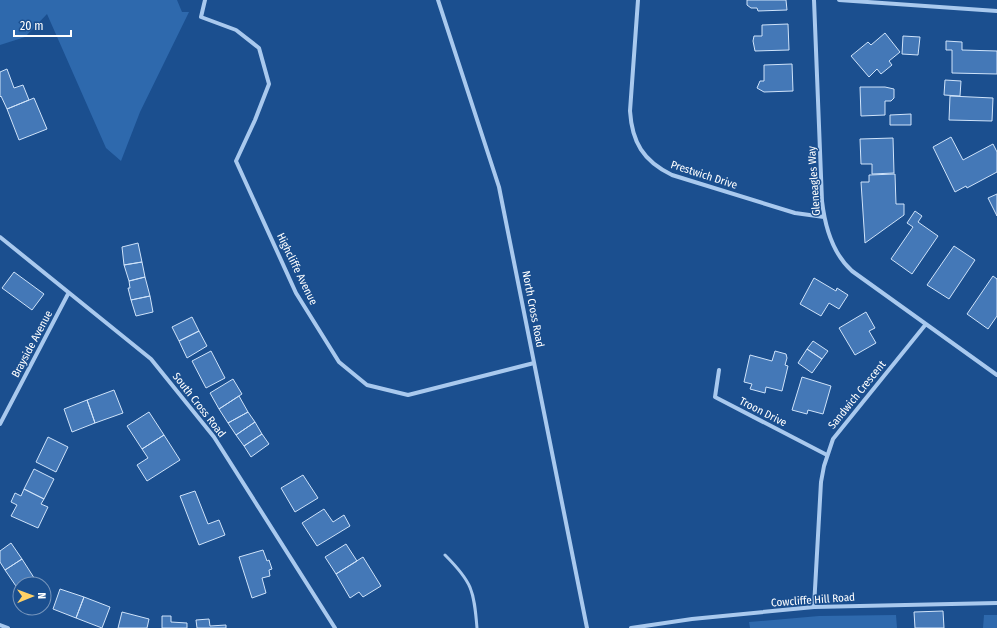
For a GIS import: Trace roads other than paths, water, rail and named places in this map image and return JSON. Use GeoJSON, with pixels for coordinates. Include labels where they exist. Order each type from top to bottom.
{"type":"FeatureCollection","features":[{"type":"Feature","properties":{"kind":"street","name":"Highcliffe Avenue"},"geometry":{"type":"LineString","coordinates":[[205,0],[201,17],[236,30],[259,48],[268,84],[255,120],[236,161],[296,293],[339,362],[367,385],[408,395],[534,363]]}},
{"type":"Feature","properties":{"kind":"street","name":"North Cross Road"},"geometry":{"type":"LineString","coordinates":[[438,0],[499,187],[587,628]]}},
{"type":"Feature","properties":{"kind":"street","name":"Prestwich Drive"},"geometry":{"type":"LineString","coordinates":[[638,0],[630,112],[631,128],[637,144],[650,161],[660,169],[672,175],[795,214],[824,217]]}},
{"type":"Feature","properties":{"kind":"street","name":"Gleneagles Way"},"geometry":{"type":"LineString","coordinates":[[814,0],[824,217],[834,249],[841,261],[997,375]]}},
{"type":"Feature","properties":{"kind":"street"},"geometry":{"type":"LineString","coordinates":[[839,0],[997,11]]}},
{"type":"Feature","properties":{"kind":"street","name":"South Cross Road"},"geometry":{"type":"LineString","coordinates":[[0,237],[68,294],[151,359],[214,437],[336,628]]}},
{"type":"Feature","properties":{"kind":"street","name":"Brayside Avenue"},"geometry":{"type":"LineString","coordinates":[[0,424],[68,294]]}},
{"type":"Feature","properties":{"kind":"street","name":"Sandwich Crescent"},"geometry":{"type":"LineString","coordinates":[[814,607],[821,482],[827,455],[833,439],[926,324]]}},
{"type":"Feature","properties":{"kind":"street","name":"Troon Drive"},"geometry":{"type":"LineString","coordinates":[[719,370],[715,397],[827,455]]}},
{"type":"Feature","properties":{"kind":"street","name":"Cowcliffe Hill Road"},"geometry":{"type":"LineString","coordinates":[[631,628],[814,607],[997,603]]}},
{"type":"Feature","properties":{"kind":"street"},"geometry":{"type":"LineString","coordinates":[[0,625],[8,628]]}},
{"type":"Feature","properties":{"kind":"lane"},"geometry":{"type":"LineString","coordinates":[[445,555],[464,574],[475,600],[477,628]]}}]}
